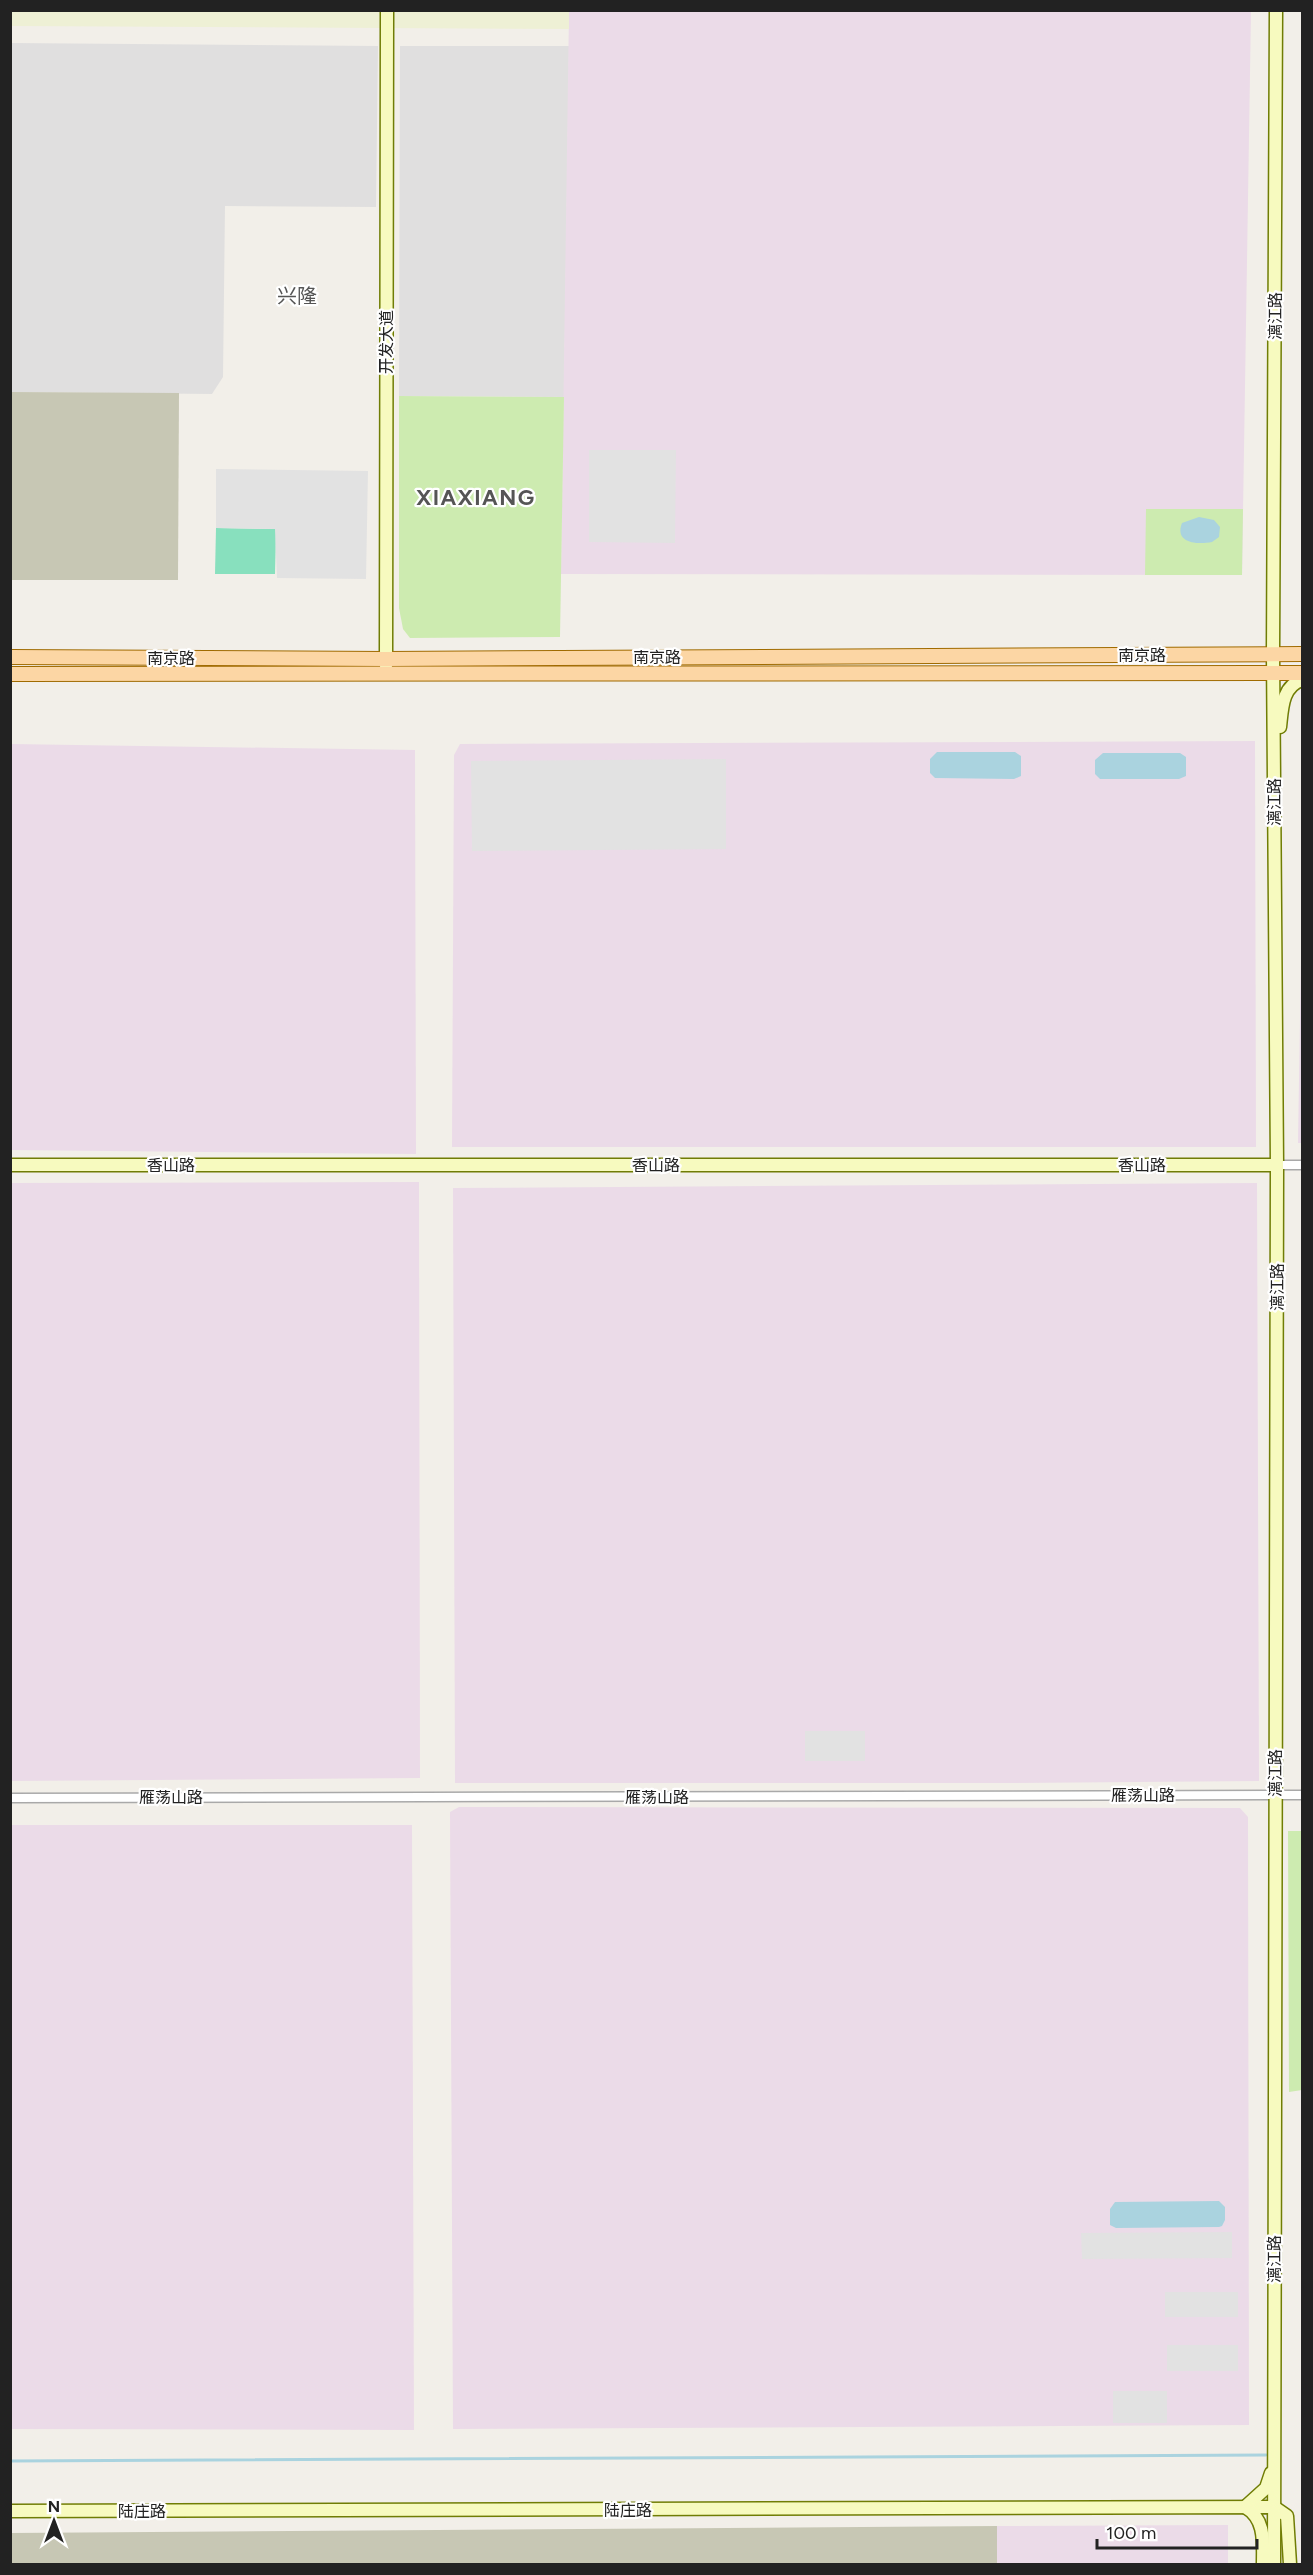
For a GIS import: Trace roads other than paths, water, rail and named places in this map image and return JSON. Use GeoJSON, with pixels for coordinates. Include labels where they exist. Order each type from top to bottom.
{"type":"FeatureCollection","features":[{"type":"Feature","properties":{"kind":"main road","name":"南京路"},"geometry":{"type":"LineString","coordinates":[[10,657],[386,658],[1302,654]]}},
{"type":"Feature","properties":{"kind":"main road","name":"南京路"},"geometry":{"type":"LineString","coordinates":[[10,674],[1302,673]]}},
{"type":"Feature","properties":{"kind":"street","name":"开发大道"},"geometry":{"type":"LineString","coordinates":[[386,674],[387,10]]}},
{"type":"Feature","properties":{"kind":"street","name":"漓江路"},"geometry":{"type":"LineString","coordinates":[[1274,2565],[1277,1165],[1273,654],[1276,10]]}},
{"type":"Feature","properties":{"kind":"street"},"geometry":{"type":"LineString","coordinates":[[1274,779],[1285,694],[1291,686],[1302,680]]}},
{"type":"Feature","properties":{"kind":"street","name":"香山路"},"geometry":{"type":"LineString","coordinates":[[10,1165],[1302,1165]]}},
{"type":"Feature","properties":{"kind":"street","name":"雁荡山路"},"geometry":{"type":"LineString","coordinates":[[10,1797],[1302,1795]]}},
{"type":"Feature","properties":{"kind":"street"},"geometry":{"type":"LineString","coordinates":[[1263,2565],[1261,2527],[1255,2513],[1245,2507],[1266,2488],[1274,2465]]}},
{"type":"Feature","properties":{"kind":"street"},"geometry":{"type":"LineString","coordinates":[[1274,2507],[1287,2516],[1290,2565]]}},
{"type":"Feature","properties":{"kind":"street","name":"陆庄路"},"geometry":{"type":"LineString","coordinates":[[10,2511],[1274,2507]]}},
{"type":"Feature","properties":{"kind":"water"},"geometry":{"type":"Polygon","coordinates":[[[1199,517],[1214,520],[1220,527],[1219,537],[1206,543],[1194,543],[1184,539],[1180,530],[1182,523],[1199,517]]]}},
{"type":"Feature","properties":{"kind":"water"},"geometry":{"type":"Polygon","coordinates":[[[937,752],[1015,752],[1021,756],[1021,776],[1014,779],[935,778],[930,773],[930,759],[937,752]]]}},
{"type":"Feature","properties":{"kind":"water"},"geometry":{"type":"Polygon","coordinates":[[[1103,753],[1180,753],[1186,757],[1186,776],[1179,779],[1100,779],[1095,774],[1095,760],[1103,753]]]}},
{"type":"Feature","properties":{"kind":"water"},"geometry":{"type":"Polygon","coordinates":[[[1219,2201],[1225,2207],[1225,2220],[1219,2227],[1116,2228],[1110,2225],[1110,2209],[1115,2202],[1219,2201]]]}},
{"type":"Feature","properties":{"kind":"waterway"},"geometry":{"type":"LineString","coordinates":[[10,2461],[1266,2455]]}},
{"type":"Feature","properties":{"kind":"district","name":"兴隆"},"geometry":{"type":"Point","coordinates":[297,296]}},
{"type":"Feature","properties":{"kind":"district","name":"XIAXIANG"},"geometry":{"type":"Point","coordinates":[476,497]}}]}
